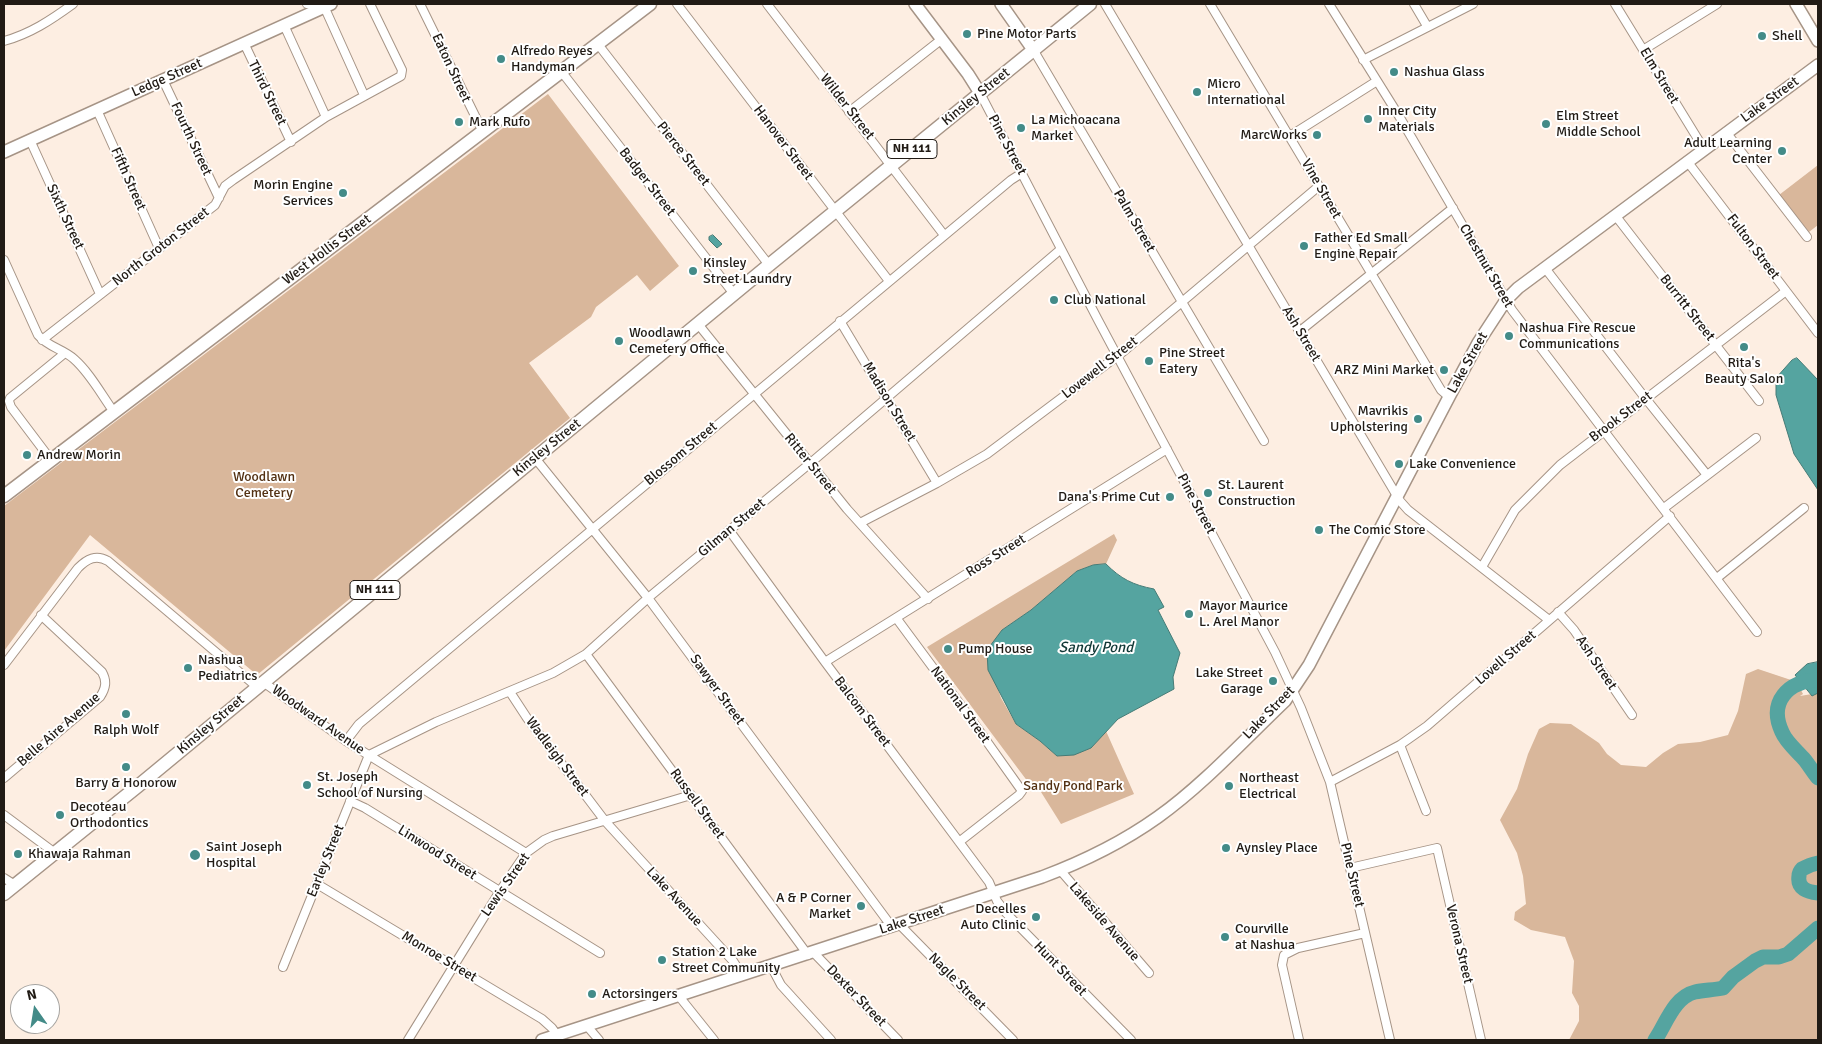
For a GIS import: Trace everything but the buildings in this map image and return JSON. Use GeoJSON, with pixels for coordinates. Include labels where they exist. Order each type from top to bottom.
{"type":"FeatureCollection","features":[{"type":"Feature","properties":{"kind":"main road","name":"West Hollis Street"},"geometry":{"type":"LineString","coordinates":[[4,496],[650,4]]}},
{"type":"Feature","properties":{"kind":"main road","name":"Kinsley Street"},"geometry":{"type":"LineString","coordinates":[[4,894],[769,265],[1090,4]]}},
{"type":"Feature","properties":{"kind":"street"},"geometry":{"type":"LineString","coordinates":[[4,41],[33,30],[73,4]]}},
{"type":"Feature","properties":{"kind":"street"},"geometry":{"type":"LineString","coordinates":[[307,4],[326,5],[364,95]]}},
{"type":"Feature","properties":{"kind":"street","name":"North Groton Street"},"geometry":{"type":"LineString","coordinates":[[42,340],[215,205],[225,186],[326,117],[401,76],[403,73],[370,4]]}},
{"type":"Feature","properties":{"kind":"street","name":"Eaton Street"},"geometry":{"type":"LineString","coordinates":[[420,4],[483,132]]}},
{"type":"Feature","properties":{"kind":"street","name":"Hanover Street"},"geometry":{"type":"LineString","coordinates":[[677,4],[889,281]]}},
{"type":"Feature","properties":{"kind":"street","name":"Wilder Street"},"geometry":{"type":"LineString","coordinates":[[767,4],[944,235]]}},
{"type":"Feature","properties":{"kind":"street","name":"Pine Street"},"geometry":{"type":"LineString","coordinates":[[915,4],[971,78],[980,94],[1274,652],[1301,708],[1330,782],[1390,1040]]}},
{"type":"Feature","properties":{"kind":"street","name":"Palm Street"},"geometry":{"type":"LineString","coordinates":[[1001,4],[1034,51],[1264,441]]}},
{"type":"Feature","properties":{"kind":"street","name":"Ash Street"},"geometry":{"type":"LineString","coordinates":[[1105,4],[1397,495],[1408,510],[1549,620]]}},
{"type":"Feature","properties":{"kind":"street","name":"Vine Street"},"geometry":{"type":"LineString","coordinates":[[1210,4],[1441,390],[1449,397]]}},
{"type":"Feature","properties":{"kind":"street","name":"Chestnut Street"},"geometry":{"type":"LineString","coordinates":[[1329,4],[1515,314],[1757,632]]}},
{"type":"Feature","properties":{"kind":"street"},"geometry":{"type":"LineString","coordinates":[[1414,4],[1427,26]]}},
{"type":"Feature","properties":{"kind":"street"},"geometry":{"type":"LineString","coordinates":[[1363,60],[1473,4]]}},
{"type":"Feature","properties":{"kind":"street","name":"Elm Street"},"geometry":{"type":"LineString","coordinates":[[1615,4],[1704,149]]}},
{"type":"Feature","properties":{"kind":"street"},"geometry":{"type":"LineString","coordinates":[[1643,50],[1716,4]]}},
{"type":"Feature","properties":{"kind":"street"},"geometry":{"type":"LineString","coordinates":[[1796,4],[1818,41]]}},
{"type":"Feature","properties":{"kind":"street","name":"Ledge Street"},"geometry":{"type":"LineString","coordinates":[[4,152],[326,5]]}},
{"type":"Feature","properties":{"kind":"street"},"geometry":{"type":"LineString","coordinates":[[284,25],[326,117]]}},
{"type":"Feature","properties":{"kind":"street"},"geometry":{"type":"LineString","coordinates":[[849,112],[942,39]]}},
{"type":"Feature","properties":{"kind":"street","name":"Third Street"},"geometry":{"type":"LineString","coordinates":[[244,43],[291,142]]}},
{"type":"Feature","properties":{"kind":"street","name":"Pierce Street"},"geometry":{"type":"LineString","coordinates":[[598,43],[769,265]]}},
{"type":"Feature","properties":{"kind":"street","name":"Lake Street"},"geometry":{"type":"LineString","coordinates":[[542,1040],[994,894],[1060,870],[1126,837],[1158,817],[1199,783],[1285,701],[1292,691],[1326,634],[1478,343],[1506,300],[1518,288],[1818,65]]}},
{"type":"Feature","properties":{"kind":"street","name":"Badger Street"},"geometry":{"type":"LineString","coordinates":[[561,71],[734,294]]}},
{"type":"Feature","properties":{"kind":"street","name":"Fourth Street"},"geometry":{"type":"LineString","coordinates":[[163,80],[219,198]]}},
{"type":"Feature","properties":{"kind":"street"},"geometry":{"type":"LineString","coordinates":[[1290,136],[1376,81]]}},
{"type":"Feature","properties":{"kind":"street","name":"Fifth Street"},"geometry":{"type":"LineString","coordinates":[[97,110],[159,248]]}},
{"type":"Feature","properties":{"kind":"street"},"geometry":{"type":"LineString","coordinates":[[1726,132],[1807,237]]}},
{"type":"Feature","properties":{"kind":"street","name":"Sixth Street"},"geometry":{"type":"LineString","coordinates":[[30,140],[100,294]]}},
{"type":"Feature","properties":{"kind":"street","name":"Fulton Street"},"geometry":{"type":"LineString","coordinates":[[1687,161],[1818,333]]}},
{"type":"Feature","properties":{"kind":"street","name":"Blossom Street"},"geometry":{"type":"LineString","coordinates":[[346,740],[359,724],[592,528],[944,235],[1022,173]]}},
{"type":"Feature","properties":{"kind":"street","name":"Lovewell Street"},"geometry":{"type":"LineString","coordinates":[[860,523],[937,483],[987,454],[1117,356],[1319,186]]}},
{"type":"Feature","properties":{"kind":"street"},"geometry":{"type":"LineString","coordinates":[[1300,331],[1453,208]]}},
{"type":"Feature","properties":{"kind":"street","name":"Burritt Street"},"geometry":{"type":"LineString","coordinates":[[1616,215],[1758,401]]}},
{"type":"Feature","properties":{"kind":"street","name":"Gilman Street"},"geometry":{"type":"LineString","coordinates":[[369,755],[436,722],[553,673],[586,654],[648,598],[1061,249]]}},
{"type":"Feature","properties":{"kind":"street"},"geometry":{"type":"LineString","coordinates":[[4,260],[38,335],[42,340],[73,359],[87,374],[114,412]]}},
{"type":"Feature","properties":{"kind":"street"},"geometry":{"type":"LineString","coordinates":[[1545,268],[1707,475]]}},
{"type":"Feature","properties":{"kind":"street","name":"Brook Street"},"geometry":{"type":"LineString","coordinates":[[1482,567],[1513,513],[1560,465],[1786,291]]}},
{"type":"Feature","properties":{"kind":"street","name":"Madison Street"},"geometry":{"type":"LineString","coordinates":[[840,322],[937,483]]}},
{"type":"Feature","properties":{"kind":"street","name":"Ritter Street"},"geometry":{"type":"LineString","coordinates":[[698,324],[753,394],[860,523],[928,599]]}},
{"type":"Feature","properties":{"kind":"street"},"geometry":{"type":"LineString","coordinates":[[51,460],[11,407],[9,401],[10,398],[65,353]]}},
{"type":"Feature","properties":{"kind":"street"},"geometry":{"type":"LineString","coordinates":[[1664,508],[1756,438]]}},
{"type":"Feature","properties":{"kind":"street","name":"Ross Street"},"geometry":{"type":"LineString","coordinates":[[825,662],[897,619],[1167,449]]}},
{"type":"Feature","properties":{"kind":"street","name":"Sawyer Street"},"geometry":{"type":"LineString","coordinates":[[535,458],[648,598],[896,926]]}},
{"type":"Feature","properties":{"kind":"street"},"geometry":{"type":"LineString","coordinates":[[1717,578],[1804,508]]}},
{"type":"Feature","properties":{"kind":"street","name":"Lovell Street"},"geometry":{"type":"LineString","coordinates":[[1330,782],[1400,745],[1427,726],[1670,516]]}},
{"type":"Feature","properties":{"kind":"street","name":"Balcom Street"},"geometry":{"type":"LineString","coordinates":[[729,530],[989,882],[994,894]]}},
{"type":"Feature","properties":{"kind":"street","name":"Woodward Avenue"},"geometry":{"type":"LineString","coordinates":[[41,615],[84,562],[93,557],[102,558],[260,684],[526,853]]}},
{"type":"Feature","properties":{"kind":"street","name":"Ash Street"},"geometry":{"type":"LineString","coordinates":[[1558,612],[1574,630],[1632,715]]}},
{"type":"Feature","properties":{"kind":"street"},"geometry":{"type":"LineString","coordinates":[[4,665],[41,615]]}},
{"type":"Feature","properties":{"kind":"street","name":"Belle Aire Avenue"},"geometry":{"type":"LineString","coordinates":[[4,778],[100,697],[105,689],[106,680],[102,672],[41,615]]}},
{"type":"Feature","properties":{"kind":"street","name":"National Street"},"geometry":{"type":"LineString","coordinates":[[897,619],[1022,791],[959,842]]}},
{"type":"Feature","properties":{"kind":"street","name":"Russell Street"},"geometry":{"type":"LineString","coordinates":[[586,654],[811,954]]}},
{"type":"Feature","properties":{"kind":"street","name":"Wadleigh Street"},"geometry":{"type":"LineString","coordinates":[[510,692],[527,718],[605,821]]}},
{"type":"Feature","properties":{"kind":"street"},"geometry":{"type":"LineString","coordinates":[[1400,745],[1426,811]]}},
{"type":"Feature","properties":{"kind":"street","name":"Earley Street"},"geometry":{"type":"LineString","coordinates":[[283,967],[369,755]]}},
{"type":"Feature","properties":{"kind":"street","name":"Lewis Street"},"geometry":{"type":"LineString","coordinates":[[408,1040],[500,891],[526,853],[544,840],[691,795]]}},
{"type":"Feature","properties":{"kind":"street","name":"Linwood Street"},"geometry":{"type":"LineString","coordinates":[[350,801],[365,808],[600,953]]}},
{"type":"Feature","properties":{"kind":"street"},"geometry":{"type":"LineString","coordinates":[[4,815],[55,853]]}},
{"type":"Feature","properties":{"kind":"street","name":"Lake Avenue"},"geometry":{"type":"LineString","coordinates":[[605,821],[733,961],[742,975]]}},
{"type":"Feature","properties":{"kind":"street","name":"Verona Street"},"geometry":{"type":"LineString","coordinates":[[1350,868],[1437,848],[1481,1040]]}},
{"type":"Feature","properties":{"kind":"street","name":"Lakeside Avenue"},"geometry":{"type":"LineString","coordinates":[[1060,870],[1149,973]]}},
{"type":"Feature","properties":{"kind":"street"},"geometry":{"type":"LineString","coordinates":[[4,878],[15,885]]}},
{"type":"Feature","properties":{"kind":"street","name":"Monroe Street"},"geometry":{"type":"LineString","coordinates":[[317,884],[542,1019],[557,1035]]}},
{"type":"Feature","properties":{"kind":"street","name":"Hunt Street"},"geometry":{"type":"LineString","coordinates":[[994,894],[1007,914],[1130,1040]]}},
{"type":"Feature","properties":{"kind":"street","name":"Nagle Street"},"geometry":{"type":"LineString","coordinates":[[896,926],[1013,1040]]}},
{"type":"Feature","properties":{"kind":"street"},"geometry":{"type":"LineString","coordinates":[[1299,1040],[1282,965],[1284,955],[1298,948],[1365,933]]}},
{"type":"Feature","properties":{"kind":"street","name":"Dexter Street"},"geometry":{"type":"LineString","coordinates":[[811,954],[898,1040]]}},
{"type":"Feature","properties":{"kind":"street"},"geometry":{"type":"LineString","coordinates":[[772,966],[781,985],[830,1040]]}},
{"type":"Feature","properties":{"kind":"street"},"geometry":{"type":"LineString","coordinates":[[678,996],[714,1040]]}},
{"type":"Feature","properties":{"kind":"street"},"geometry":{"type":"LineString","coordinates":[[587,1026],[599,1040]]}},
{"type":"Feature","properties":{"kind":"green space","name":"Woodlawn Cemetery"},"geometry":{"type":"Polygon","coordinates":[[[548,94],[679,266],[650,291],[637,275],[596,307],[591,317],[529,363],[570,418],[257,675],[90,535],[4,651],[4,506],[548,94]]]}},
{"type":"Feature","properties":{"kind":"green space"},"geometry":{"type":"Polygon","coordinates":[[[1818,165],[1818,225],[1809,232],[1779,195],[1818,165]]]}},
{"type":"Feature","properties":{"kind":"green space","name":"Sandy Pond Park"},"geometry":{"type":"Polygon","coordinates":[[[1114,534],[1117,540],[1106,564],[1093,565],[1077,571],[1031,610],[1002,630],[997,686],[1001,698],[1016,724],[1057,756],[1091,748],[1106,731],[1134,794],[1061,824],[1036,784],[1028,782],[927,647],[1114,534]]]}},
{"type":"Feature","properties":{"kind":"green space"},"geometry":{"type":"Polygon","coordinates":[[[1758,669],[1797,682],[1803,694],[1800,696],[1818,693],[1818,1040],[1569,1040],[1579,1021],[1579,1006],[1572,993],[1574,961],[1565,937],[1531,930],[1514,920],[1515,912],[1526,904],[1523,876],[1517,853],[1500,820],[1517,789],[1528,754],[1539,729],[1550,723],[1571,724],[1599,743],[1607,754],[1621,765],[1646,767],[1678,744],[1700,742],[1728,735],[1738,711],[1746,674],[1758,669]]]}},
{"type":"Feature","properties":{"kind":"water"},"geometry":{"type":"Polygon","coordinates":[[[713,235],[722,244],[717,248],[709,240],[709,237],[713,235]]]}},
{"type":"Feature","properties":{"kind":"water"},"geometry":{"type":"Polygon","coordinates":[[[1797,358],[1818,380],[1818,490],[1794,454],[1776,395],[1776,378],[1792,360],[1797,358]]]}},
{"type":"Feature","properties":{"kind":"water","name":"Sandy Pond"},"geometry":{"type":"Polygon","coordinates":[[[1106,564],[1128,581],[1154,589],[1164,607],[1158,610],[1180,653],[1173,677],[1174,689],[1118,719],[1091,748],[1074,755],[1057,756],[1016,724],[988,670],[987,650],[1002,630],[1031,610],[1077,571],[1093,565],[1106,564]]]}},
{"type":"Feature","properties":{"kind":"water"},"geometry":{"type":"Polygon","coordinates":[[[1818,662],[1818,693],[1812,696],[1795,675],[1807,664],[1818,662]]]}},
{"type":"Feature","properties":{"kind":"waterway"},"geometry":{"type":"LineString","coordinates":[[1818,680],[1807,681],[1790,689],[1779,703],[1778,711],[1778,721],[1784,736],[1818,778]]}},
{"type":"Feature","properties":{"kind":"waterway"},"geometry":{"type":"LineString","coordinates":[[1818,863],[1802,869],[1799,873],[1801,887],[1818,893]]}},
{"type":"Feature","properties":{"kind":"waterway"},"geometry":{"type":"LineString","coordinates":[[1655,1040],[1681,999],[1698,991],[1723,988],[1733,977],[1755,961],[1763,957],[1779,957],[1788,954],[1818,928]]}},
{"type":"Feature","properties":{"kind":"place","name":"Pine Motor Parts"},"geometry":{"type":"Point","coordinates":[967,34]}},
{"type":"Feature","properties":{"kind":"place","name":"Shell"},"geometry":{"type":"Point","coordinates":[1762,36]}},
{"type":"Feature","properties":{"kind":"place","name":"Alfredo Reyes Handyman"},"geometry":{"type":"Point","coordinates":[501,59]}},
{"type":"Feature","properties":{"kind":"place","name":"Nashua Glass"},"geometry":{"type":"Point","coordinates":[1394,72]}},
{"type":"Feature","properties":{"kind":"place","name":"Micro International"},"geometry":{"type":"Point","coordinates":[1197,92]}},
{"type":"Feature","properties":{"kind":"place","name":"Inner City Materials"},"geometry":{"type":"Point","coordinates":[1368,119]}},
{"type":"Feature","properties":{"kind":"place","name":"Mark Rufo"},"geometry":{"type":"Point","coordinates":[459,122]}},
{"type":"Feature","properties":{"kind":"place","name":"Elm Street Middle School"},"geometry":{"type":"Point","coordinates":[1546,124]}},
{"type":"Feature","properties":{"kind":"place","name":"La Michoacana Market"},"geometry":{"type":"Point","coordinates":[1021,128]}},
{"type":"Feature","properties":{"kind":"place","name":"MarcWorks"},"geometry":{"type":"Point","coordinates":[1317,135]}},
{"type":"Feature","properties":{"kind":"place","name":"Adult Learning Center"},"geometry":{"type":"Point","coordinates":[1782,151]}},
{"type":"Feature","properties":{"kind":"place","name":"Morin Engine Services"},"geometry":{"type":"Point","coordinates":[343,193]}},
{"type":"Feature","properties":{"kind":"place","name":"Father Ed Small Engine Repair"},"geometry":{"type":"Point","coordinates":[1304,246]}},
{"type":"Feature","properties":{"kind":"place","name":"Kinsley Street Laundry"},"geometry":{"type":"Point","coordinates":[693,271]}},
{"type":"Feature","properties":{"kind":"place","name":"Club National"},"geometry":{"type":"Point","coordinates":[1054,300]}},
{"type":"Feature","properties":{"kind":"place","name":"Nashua Fire Rescue Communications"},"geometry":{"type":"Point","coordinates":[1509,336]}},
{"type":"Feature","properties":{"kind":"place","name":"Woodlawn Cemetery Office"},"geometry":{"type":"Point","coordinates":[619,341]}},
{"type":"Feature","properties":{"kind":"place","name":"Rita's Beauty Salon"},"geometry":{"type":"Point","coordinates":[1744,347]}},
{"type":"Feature","properties":{"kind":"place","name":"Pine Street Eatery"},"geometry":{"type":"Point","coordinates":[1149,361]}},
{"type":"Feature","properties":{"kind":"place","name":"ARZ Mini Market"},"geometry":{"type":"Point","coordinates":[1444,370]}},
{"type":"Feature","properties":{"kind":"place","name":"Mavrikis Upholstering"},"geometry":{"type":"Point","coordinates":[1418,419]}},
{"type":"Feature","properties":{"kind":"place","name":"Andrew Morin"},"geometry":{"type":"Point","coordinates":[27,455]}},
{"type":"Feature","properties":{"kind":"place","name":"Lake Convenience"},"geometry":{"type":"Point","coordinates":[1399,464]}},
{"type":"Feature","properties":{"kind":"place","name":"St. Laurent Construction"},"geometry":{"type":"Point","coordinates":[1208,493]}},
{"type":"Feature","properties":{"kind":"place","name":"Dana's Prime Cut"},"geometry":{"type":"Point","coordinates":[1170,497]}},
{"type":"Feature","properties":{"kind":"place","name":"The Comic Store"},"geometry":{"type":"Point","coordinates":[1319,530]}},
{"type":"Feature","properties":{"kind":"place","name":"Mayor Maurice L. Arel Manor"},"geometry":{"type":"Point","coordinates":[1189,614]}},
{"type":"Feature","properties":{"kind":"place","name":"Pump House"},"geometry":{"type":"Point","coordinates":[948,649]}},
{"type":"Feature","properties":{"kind":"place","name":"Nashua Pediatrics"},"geometry":{"type":"Point","coordinates":[188,668]}},
{"type":"Feature","properties":{"kind":"place","name":"Lake Street Garage"},"geometry":{"type":"Point","coordinates":[1273,681]}},
{"type":"Feature","properties":{"kind":"place","name":"Ralph Wolf"},"geometry":{"type":"Point","coordinates":[126,714]}},
{"type":"Feature","properties":{"kind":"place","name":"Barry & Honorow"},"geometry":{"type":"Point","coordinates":[126,767]}},
{"type":"Feature","properties":{"kind":"place","name":"St. Joseph School of Nursing"},"geometry":{"type":"Point","coordinates":[307,785]}},
{"type":"Feature","properties":{"kind":"place","name":"Northeast Electrical"},"geometry":{"type":"Point","coordinates":[1229,786]}},
{"type":"Feature","properties":{"kind":"place","name":"Decoteau Orthodontics"},"geometry":{"type":"Point","coordinates":[60,815]}},
{"type":"Feature","properties":{"kind":"place","name":"Aynsley Place"},"geometry":{"type":"Point","coordinates":[1226,848]}},
{"type":"Feature","properties":{"kind":"place","name":"Khawaja Rahman"},"geometry":{"type":"Point","coordinates":[18,854]}},
{"type":"Feature","properties":{"kind":"place","name":"Saint Joseph Hospital"},"geometry":{"type":"Point","coordinates":[195,855]}},
{"type":"Feature","properties":{"kind":"place","name":"A & P Corner Market"},"geometry":{"type":"Point","coordinates":[861,906]}},
{"type":"Feature","properties":{"kind":"place","name":"Decelles Auto Clinic"},"geometry":{"type":"Point","coordinates":[1036,917]}},
{"type":"Feature","properties":{"kind":"place","name":"Courville at Nashua"},"geometry":{"type":"Point","coordinates":[1225,937]}},
{"type":"Feature","properties":{"kind":"place","name":"Station 2 Lake Street Community"},"geometry":{"type":"Point","coordinates":[662,960]}},
{"type":"Feature","properties":{"kind":"place","name":"Actorsingers"},"geometry":{"type":"Point","coordinates":[592,994]}}]}
